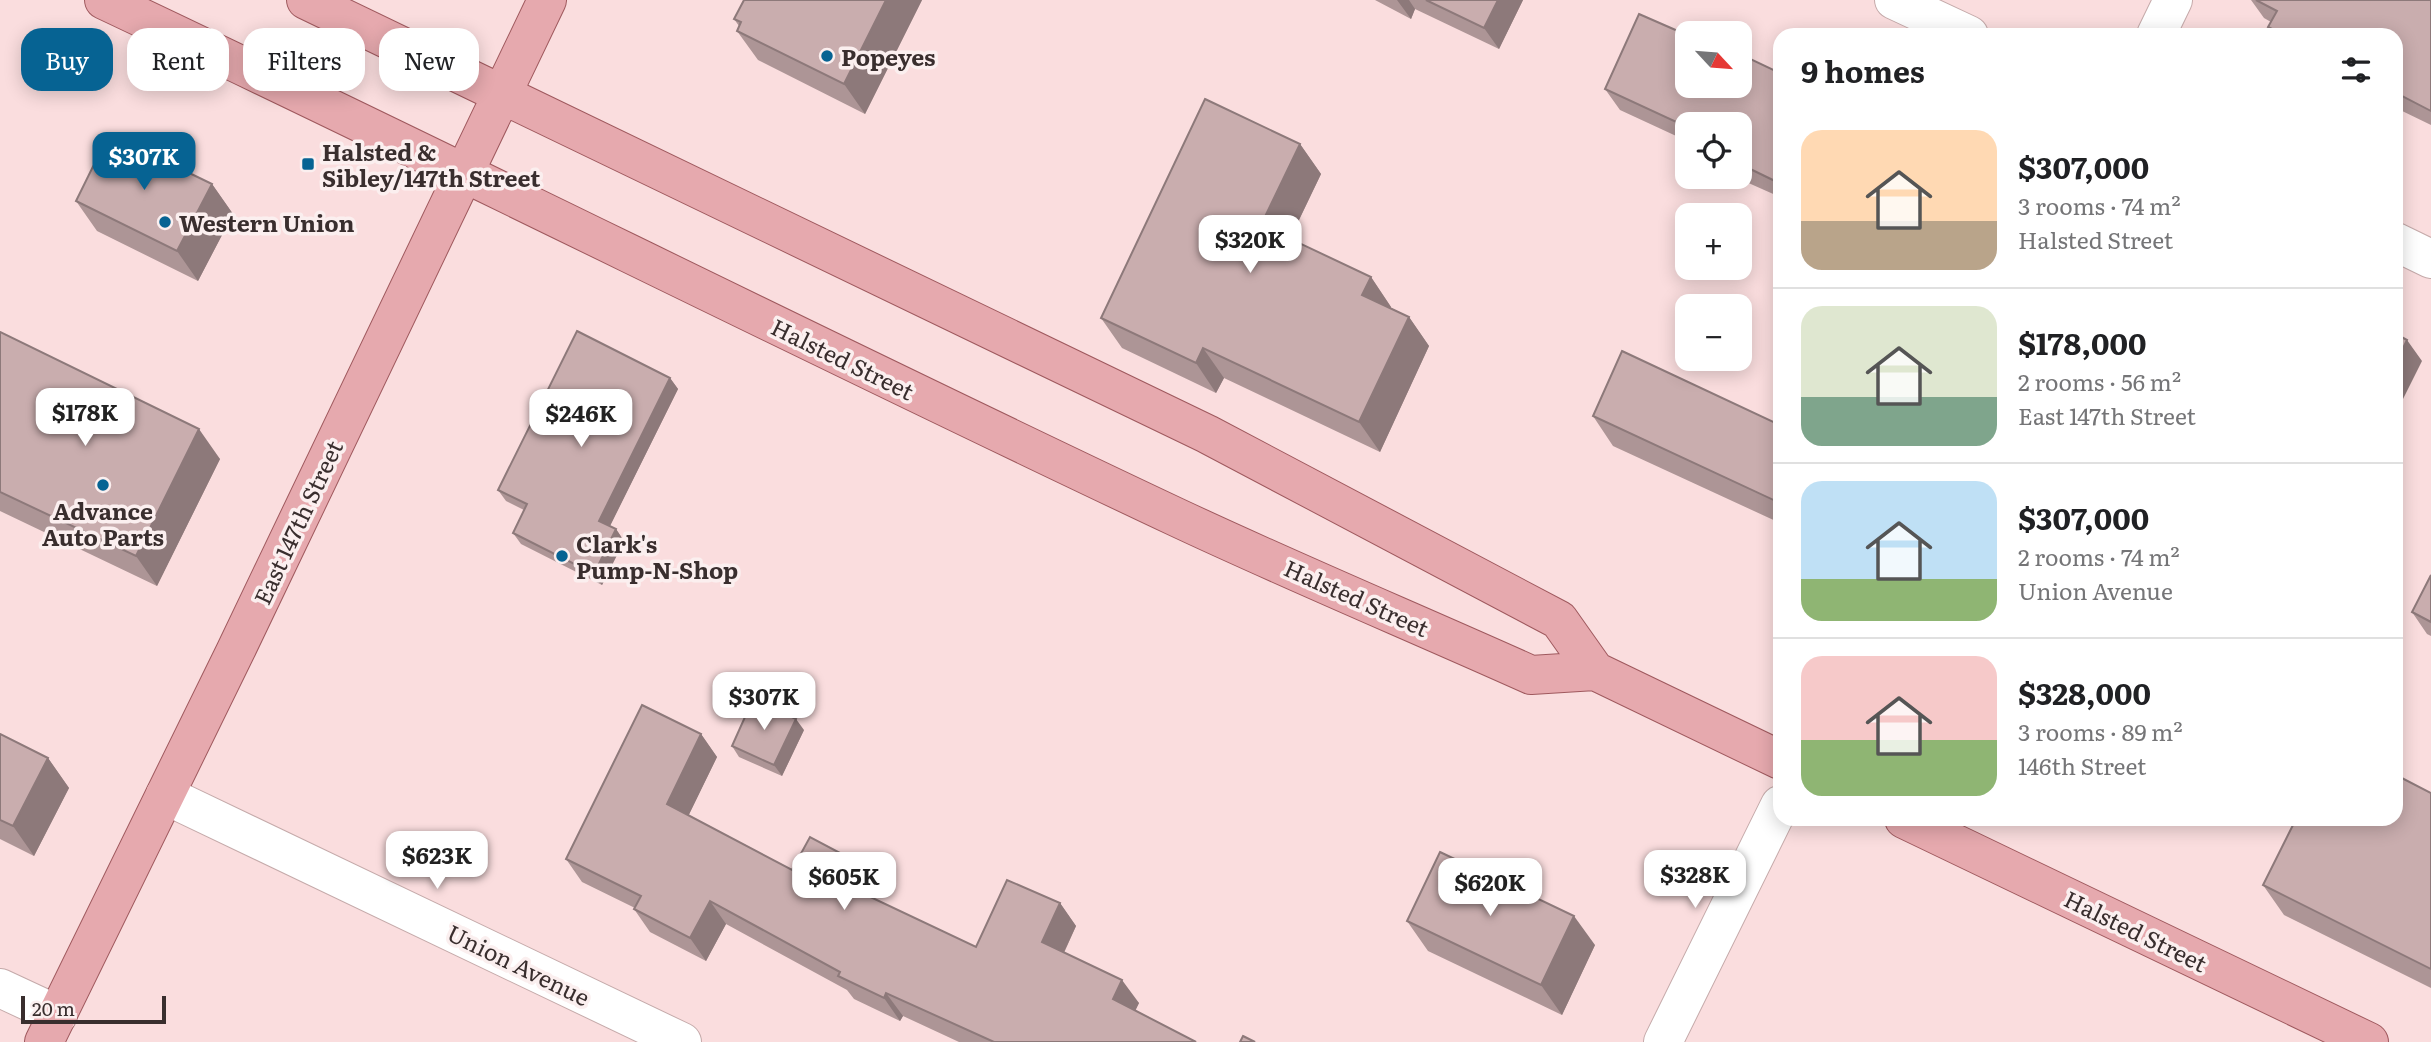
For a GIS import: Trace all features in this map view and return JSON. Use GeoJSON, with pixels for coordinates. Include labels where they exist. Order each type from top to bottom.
{"type":"FeatureCollection","features":[{"type":"Feature","properties":{"kind":"main road","name":"Halsted Street"},"geometry":{"type":"LineString","coordinates":[[104,0],[464,171],[798,336],[1168,513],[1531,675],[1595,671]]}},
{"type":"Feature","properties":{"kind":"main road","name":"Halsted Street"},"geometry":{"type":"LineString","coordinates":[[306,0],[1207,434],[1559,620],[1595,671],[1773,757]]}},
{"type":"Feature","properties":{"kind":"main road","name":"East 147th Street"},"geometry":{"type":"LineString","coordinates":[[51,1029],[547,0]]}},
{"type":"Feature","properties":{"kind":"main road","name":"Halsted Street"},"geometry":{"type":"LineString","coordinates":[[1919,826],[2368,1042]]}},
{"type":"Feature","properties":{"kind":"street"},"geometry":{"type":"LineString","coordinates":[[1894,0],[1954,28]]}},
{"type":"Feature","properties":{"kind":"street"},"geometry":{"type":"LineString","coordinates":[[2159,28],[2172,0]]}},
{"type":"Feature","properties":{"kind":"street"},"geometry":{"type":"LineString","coordinates":[[2403,245],[2431,259]]}},
{"type":"Feature","properties":{"kind":"street","name":"Union Avenue"},"geometry":{"type":"LineString","coordinates":[[165,795],[682,1042]]}},
{"type":"Feature","properties":{"kind":"street"},"geometry":{"type":"LineString","coordinates":[[1663,1042],[1773,819]]}},
{"type":"Feature","properties":{"kind":"street"},"geometry":{"type":"LineString","coordinates":[[0,988],[51,1029]]}},
{"type":"Feature","properties":{"kind":"building"},"geometry":{"type":"Polygon","coordinates":[[[744,0],[886,0],[844,84],[737,31],[741,22],[734,19],[744,0]]]}},
{"type":"Feature","properties":{"kind":"building"},"geometry":{"type":"Polygon","coordinates":[[[1426,0],[1498,0],[1484,28],[1426,0]]]}},
{"type":"Feature","properties":{"kind":"building"},"geometry":{"type":"Polygon","coordinates":[[[2256,0],[2431,0],[2431,111],[2403,97],[2403,28],[2270,28],[2268,27],[2277,11],[2256,0]]]}},
{"type":"Feature","properties":{"kind":"building"},"geometry":{"type":"Polygon","coordinates":[[[1639,14],[1675,30],[1675,98],[1752,98],[1752,60],[1773,70],[1773,180],[1752,170],[1752,112],[1675,112],[1675,121],[1605,89],[1639,14]]]}},
{"type":"Feature","properties":{"kind":"building"},"geometry":{"type":"Polygon","coordinates":[[[1205,99],[1300,144],[1261,225],[1371,277],[1362,295],[1409,317],[1359,422],[1203,348],[1196,363],[1101,318],[1205,99]]]}},
{"type":"Feature","properties":{"kind":"building"},"geometry":{"type":"Polygon","coordinates":[[[109,134],[212,184],[177,251],[76,201],[109,134]]]}},
{"type":"Feature","properties":{"kind":"building"},"geometry":{"type":"Polygon","coordinates":[[[577,331],[670,378],[599,521],[616,529],[594,574],[513,533],[527,504],[498,490],[577,331]]]}},
{"type":"Feature","properties":{"kind":"building","name":"Advance Auto Parts"},"geometry":{"type":"Polygon","coordinates":[[[0,332],[199,429],[136,556],[0,492],[0,332]]]}},
{"type":"Feature","properties":{"kind":"building"},"geometry":{"type":"Polygon","coordinates":[[[1622,351],[1773,422],[1773,500],[1593,416],[1622,351]]]}},
{"type":"Feature","properties":{"kind":"building"},"geometry":{"type":"Polygon","coordinates":[[[2431,575],[2431,622],[2412,612],[2431,575]]]}},
{"type":"Feature","properties":{"kind":"building"},"geometry":{"type":"Polygon","coordinates":[[[753,699],[796,719],[774,765],[732,746],[753,699]]]}},
{"type":"Feature","properties":{"kind":"building"},"geometry":{"type":"Polygon","coordinates":[[[642,705],[701,734],[667,804],[792,870],[810,837],[857,862],[845,885],[976,947],[1007,880],[1060,903],[1042,942],[1122,980],[1113,999],[1196,1042],[994,1042],[886,993],[884,998],[838,976],[840,972],[710,901],[690,938],[634,909],[641,896],[566,859],[642,705]]]}},
{"type":"Feature","properties":{"kind":"building"},"geometry":{"type":"Polygon","coordinates":[[[0,734],[48,758],[13,826],[0,820],[0,734]]]}},
{"type":"Feature","properties":{"kind":"building"},"geometry":{"type":"Polygon","coordinates":[[[2403,779],[2431,793],[2431,969],[2263,885],[2292,826],[2403,826],[2403,779]]]}},
{"type":"Feature","properties":{"kind":"building"},"geometry":{"type":"Polygon","coordinates":[[[1440,852],[1574,916],[1541,985],[1407,921],[1440,852]]]}},
{"type":"Feature","properties":{"kind":"building"},"geometry":{"type":"Polygon","coordinates":[[[1243,1036],[1255,1042],[1240,1042],[1243,1036]]]}},
{"type":"Feature","properties":{"kind":"place","name":"Popeyes"},"geometry":{"type":"Point","coordinates":[827,56]}},
{"type":"Feature","properties":{"kind":"place","name":"Halsted & Sibley/147th Street"},"geometry":{"type":"Point","coordinates":[308,164]}},
{"type":"Feature","properties":{"kind":"place","name":"Western Union"},"geometry":{"type":"Point","coordinates":[165,222]}},
{"type":"Feature","properties":{"kind":"place","name":"Advance Auto Parts"},"geometry":{"type":"Point","coordinates":[103,485]}},
{"type":"Feature","properties":{"kind":"place","name":"Clark's Pump-N-Shop"},"geometry":{"type":"Point","coordinates":[562,556]}}]}
